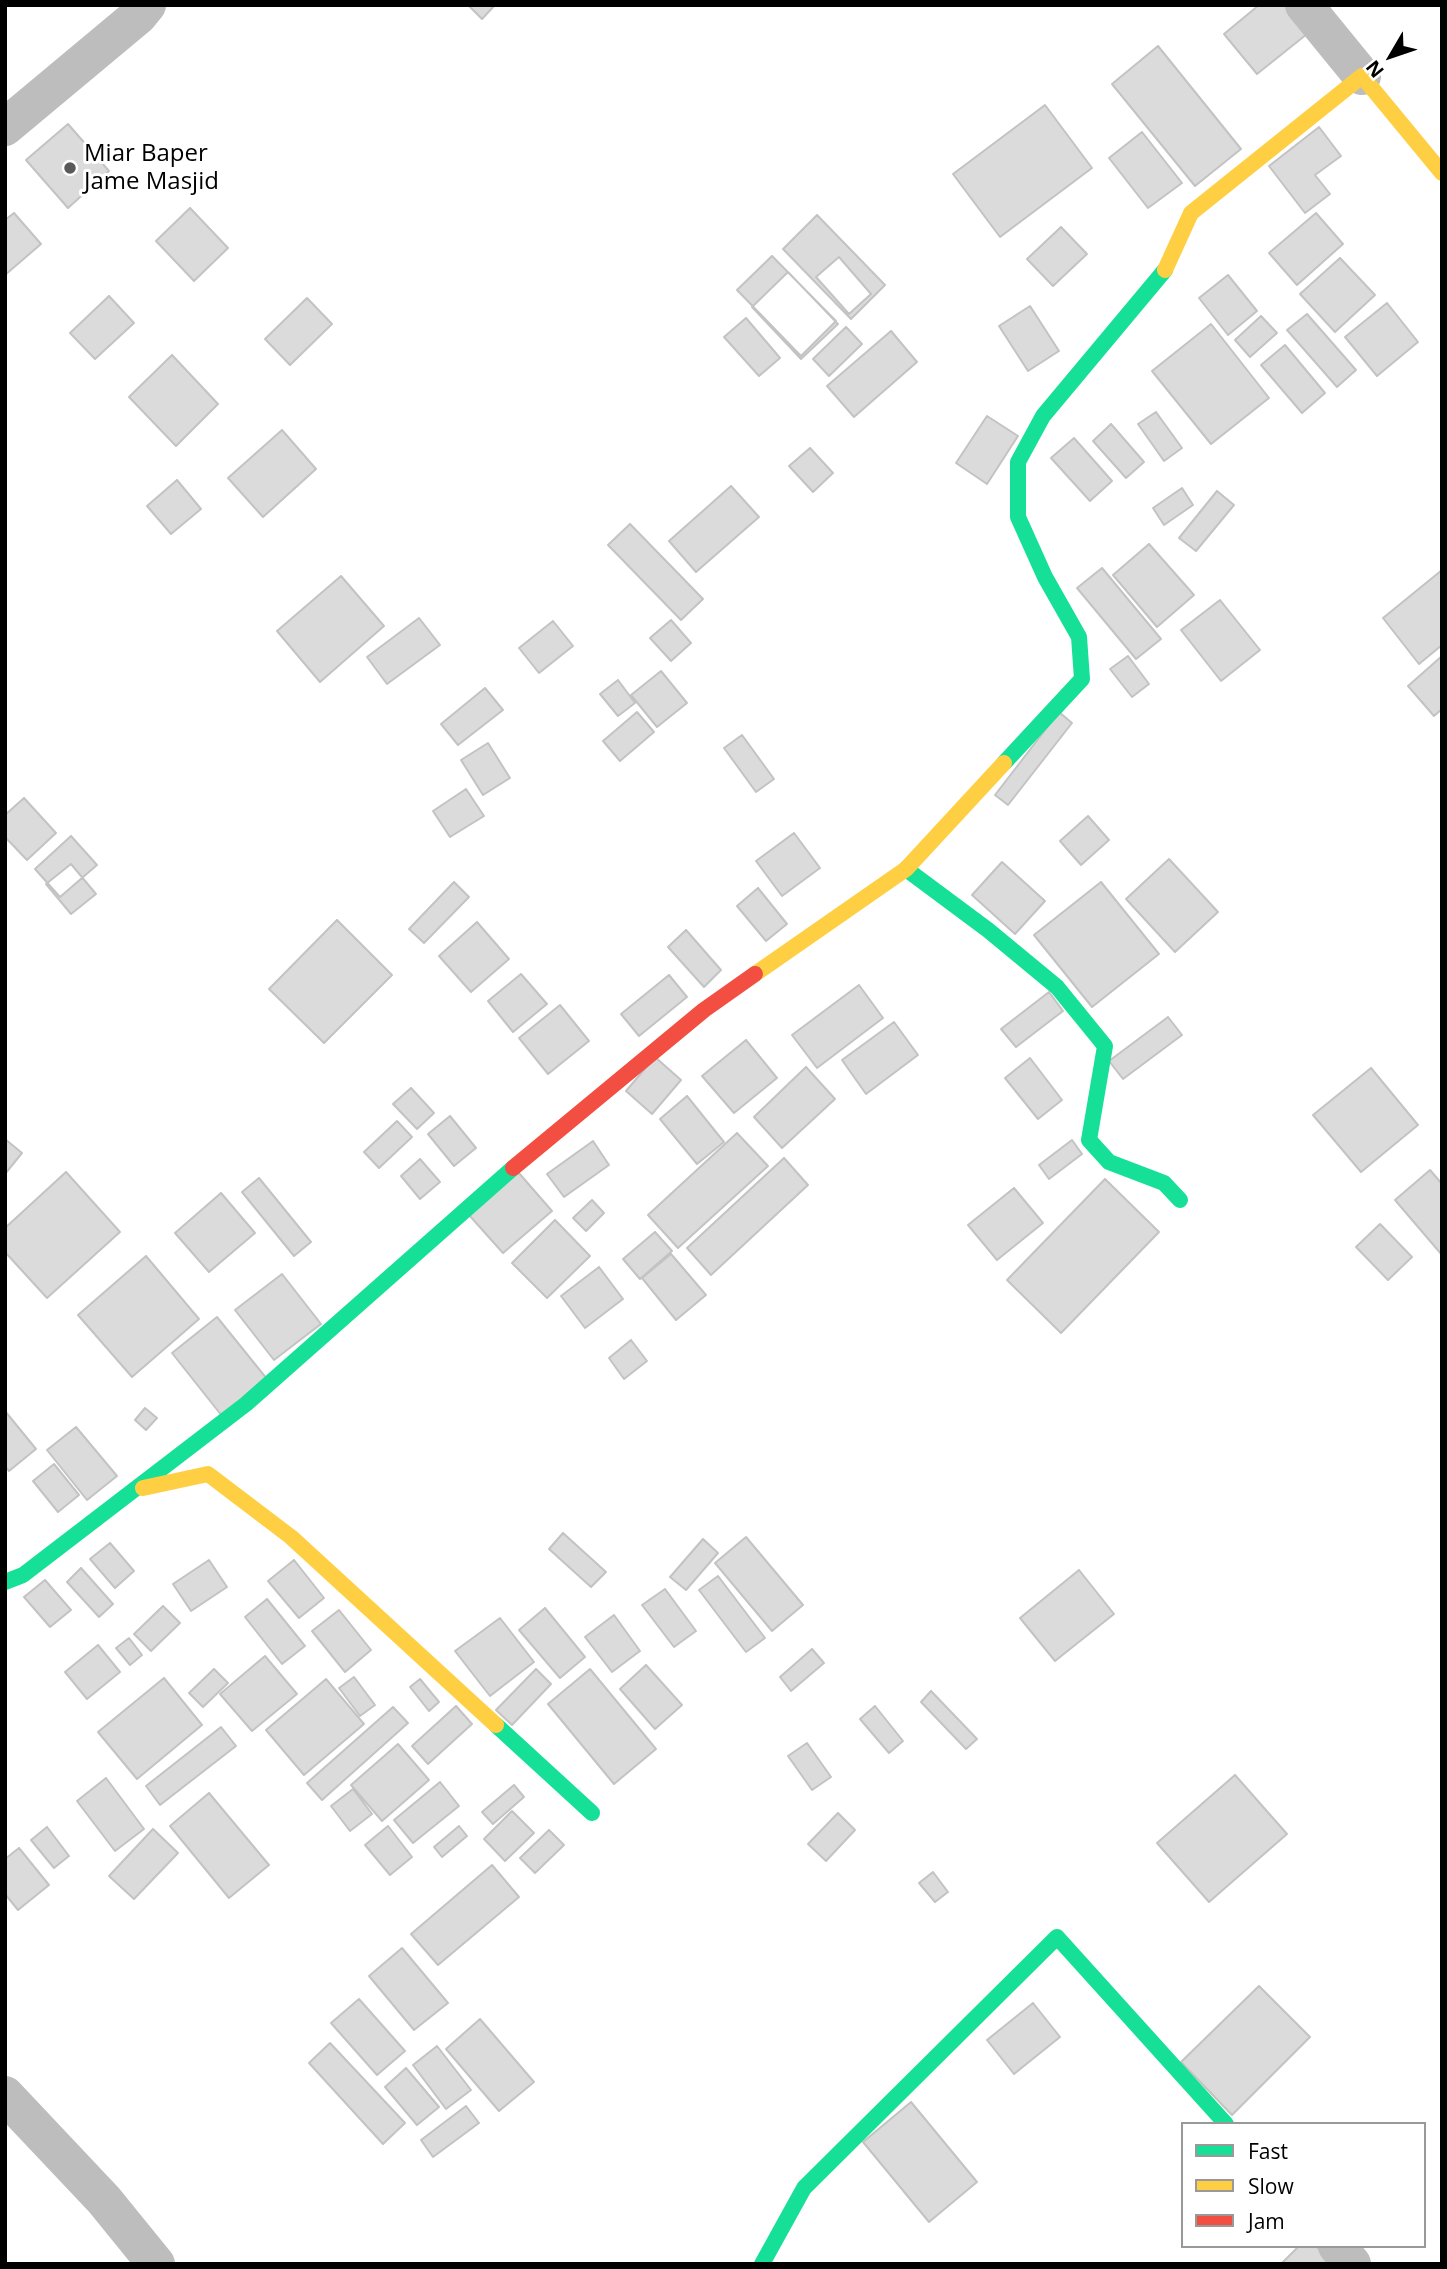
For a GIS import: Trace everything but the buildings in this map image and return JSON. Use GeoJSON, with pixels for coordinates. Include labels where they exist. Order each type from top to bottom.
{"type":"FeatureCollection","features":[{"type":"Feature","properties":{"kind":"street"},"geometry":{"type":"LineString","coordinates":[[5,127],[148,5]]}},
{"type":"Feature","properties":{"kind":"street"},"geometry":{"type":"LineString","coordinates":[[1304,5],[1442,173]]}},
{"type":"Feature","properties":{"kind":"street"},"geometry":{"type":"LineString","coordinates":[[5,1581],[23,1575],[246,1404],[516,1165],[704,1010],[906,869],[1082,678],[1079,637],[1045,577],[1018,517],[1018,463],[1043,416],[1166,268],[1191,213],[1362,76]]}},
{"type":"Feature","properties":{"kind":"street"},"geometry":{"type":"LineString","coordinates":[[906,869],[988,930],[1057,987],[1105,1046],[1089,1140],[1109,1162],[1164,1183],[1180,1200]]}},
{"type":"Feature","properties":{"kind":"street"},"geometry":{"type":"LineString","coordinates":[[134,1490],[208,1474],[291,1536],[592,1813]]}},
{"type":"Feature","properties":{"kind":"street"},"geometry":{"type":"LineString","coordinates":[[762,2264],[804,2189],[1057,1937],[1224,2122]]}},
{"type":"Feature","properties":{"kind":"street"},"geometry":{"type":"LineString","coordinates":[[5,2095],[104,2200],[156,2264]]}},
{"type":"Feature","properties":{"kind":"street"},"geometry":{"type":"LineString","coordinates":[[1339,2248],[1352,2264]]}},
{"type":"Feature","properties":{"kind":"traffic: fast"},"geometry":{"type":"LineString","coordinates":[[1004,763],[1082,679],[1079,637],[1045,577],[1018,517],[1018,462],[1043,416],[1165,270]]}},
{"type":"Feature","properties":{"kind":"traffic: fast"},"geometry":{"type":"LineString","coordinates":[[906,869],[988,930],[1057,987],[1105,1046],[1089,1140],[1109,1162],[1164,1183],[1180,1200]]}},
{"type":"Feature","properties":{"kind":"traffic: fast"},"geometry":{"type":"LineString","coordinates":[[5,1582],[23,1575],[246,1404],[513,1168]]}},
{"type":"Feature","properties":{"kind":"traffic: fast"},"geometry":{"type":"LineString","coordinates":[[496,1725],[592,1813]]}},
{"type":"Feature","properties":{"kind":"traffic: fast"},"geometry":{"type":"LineString","coordinates":[[762,2264],[804,2188],[1057,1937],[1224,2122]]}},
{"type":"Feature","properties":{"kind":"traffic: slow"},"geometry":{"type":"LineString","coordinates":[[1165,270],[1191,213],[1362,76],[1442,173]]}},
{"type":"Feature","properties":{"kind":"traffic: slow"},"geometry":{"type":"LineString","coordinates":[[755,974],[906,869],[1004,763]]}},
{"type":"Feature","properties":{"kind":"traffic: slow"},"geometry":{"type":"LineString","coordinates":[[143,1488],[208,1474],[291,1537],[496,1725]]}},
{"type":"Feature","properties":{"kind":"traffic: jam"},"geometry":{"type":"LineString","coordinates":[[513,1168],[704,1010],[755,974]]}},
{"type":"Feature","properties":{"kind":"place","name":"Miar Baper Jame Masjid"},"geometry":{"type":"Point","coordinates":[70,168]}}]}
